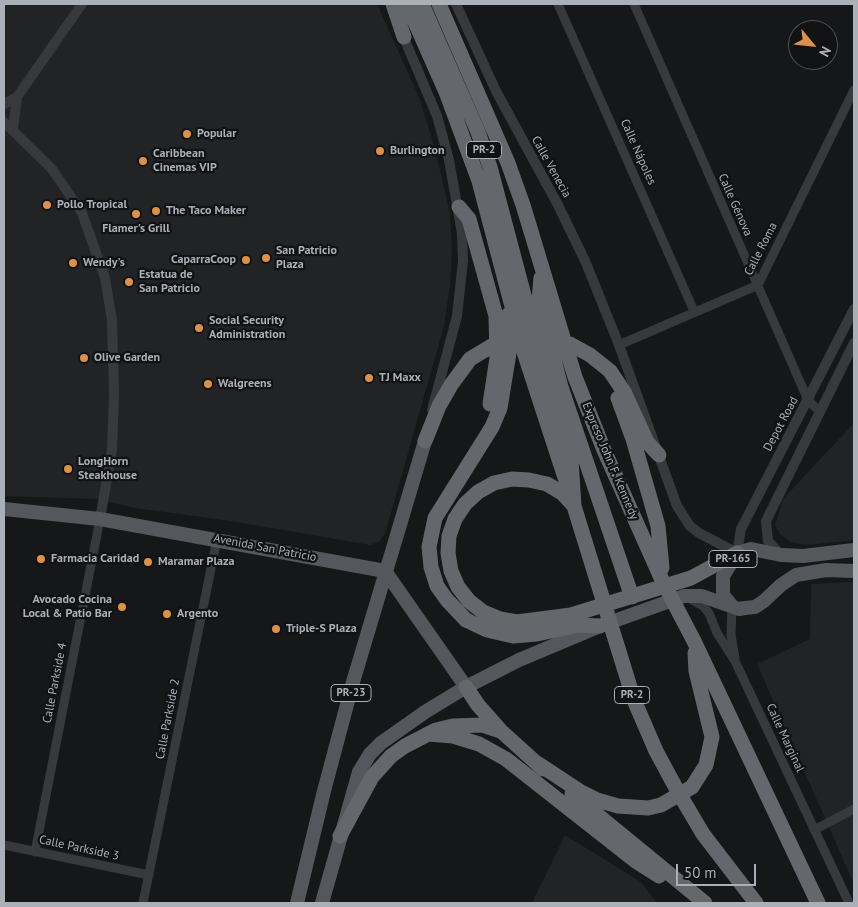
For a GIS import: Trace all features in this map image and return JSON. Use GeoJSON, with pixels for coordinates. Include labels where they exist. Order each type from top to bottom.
{"type":"FeatureCollection","features":[{"type":"Feature","properties":{"kind":"highway"},"geometry":{"type":"LineString","coordinates":[[393,4],[404,37]]}},
{"type":"Feature","properties":{"kind":"highway"},"geometry":{"type":"LineString","coordinates":[[407,4],[463,135],[493,230],[531,301],[574,506]]}},
{"type":"Feature","properties":{"kind":"highway","name":"Expreso John F. Kennedy"},"geometry":{"type":"LineString","coordinates":[[422,4],[478,132],[531,301],[575,377],[604,450],[662,580],[694,641],[727,715],[818,903]]}},
{"type":"Feature","properties":{"kind":"highway","name":"Expreso John F. Kennedy"},"geometry":{"type":"LineString","coordinates":[[439,4],[508,163],[542,269],[531,301]]}},
{"type":"Feature","properties":{"kind":"highway"},"geometry":{"type":"LineString","coordinates":[[459,207],[469,219],[474,234],[493,301],[497,326],[497,358],[488,420],[470,464]]}},
{"type":"Feature","properties":{"kind":"highway"},"geometry":{"type":"LineString","coordinates":[[531,301],[507,321],[510,352],[498,414],[470,464],[435,518],[429,547],[431,567],[437,586],[466,620],[500,634],[537,634],[579,625],[600,626]]}},
{"type":"Feature","properties":{"kind":"highway"},"geometry":{"type":"LineString","coordinates":[[531,301],[549,390],[632,597]]}},
{"type":"Feature","properties":{"kind":"highway"},"geometry":{"type":"LineString","coordinates":[[425,441],[439,406],[462,367],[489,346],[524,335],[570,344],[590,355],[617,380],[647,442],[659,455]]}},
{"type":"Feature","properties":{"kind":"highway"},"geometry":{"type":"LineString","coordinates":[[590,355],[612,386],[633,439],[658,526],[662,580]]}},
{"type":"Feature","properties":{"kind":"highway"},"geometry":{"type":"LineString","coordinates":[[574,506],[562,493],[546,484],[529,480],[503,481],[478,492],[465,504],[455,519],[449,536],[449,562],[458,587],[469,601],[483,612],[500,619],[517,622],[583,613],[691,578],[737,553]]}},
{"type":"Feature","properties":{"kind":"highway","name":"PR-2"},"geometry":{"type":"LineString","coordinates":[[574,506],[634,700],[660,759],[704,834],[756,903]]}},
{"type":"Feature","properties":{"kind":"highway"},"geometry":{"type":"LineString","coordinates":[[536,763],[596,800],[632,808],[660,806],[692,787],[706,765],[712,737],[696,671],[694,641]]}},
{"type":"Feature","properties":{"kind":"highway"},"geometry":{"type":"LineString","coordinates":[[466,687],[478,705],[501,731],[536,763],[702,900]]}},
{"type":"Feature","properties":{"kind":"highway"},"geometry":{"type":"LineString","coordinates":[[340,836],[372,777],[391,756],[428,734],[469,724],[482,725],[501,731]]}},
{"type":"Feature","properties":{"kind":"highway"},"geometry":{"type":"LineString","coordinates":[[428,734],[453,736],[479,744],[506,759],[638,862],[702,900]]}},
{"type":"Feature","properties":{"kind":"main road"},"geometry":{"type":"LineString","coordinates":[[425,441],[385,571],[466,687]]}},
{"type":"Feature","properties":{"kind":"main road","name":"Avenida San Patricio"},"geometry":{"type":"LineString","coordinates":[[4,509],[100,519],[385,571]]}},
{"type":"Feature","properties":{"kind":"main road","name":"PR-165"},"geometry":{"type":"LineString","coordinates":[[732,606],[723,595],[722,586],[726,568],[737,553],[751,549],[781,555],[803,556],[854,550]]}},
{"type":"Feature","properties":{"kind":"main road"},"geometry":{"type":"LineString","coordinates":[[322,903],[356,779],[370,754],[404,726],[466,687],[519,660],[600,626],[684,596],[702,596],[739,609],[755,607],[796,575],[826,570],[854,572]]}},
{"type":"Feature","properties":{"kind":"main road","name":"PR-23"},"geometry":{"type":"LineString","coordinates":[[297,903],[324,791],[385,571]]}},
{"type":"Feature","properties":{"kind":"street"},"geometry":{"type":"LineString","coordinates":[[4,104],[17,96],[82,4]]}},
{"type":"Feature","properties":{"kind":"street"},"geometry":{"type":"LineString","coordinates":[[386,4],[404,37],[437,116],[459,207],[463,261],[457,316],[425,441]]}},
{"type":"Feature","properties":{"kind":"street","name":"Calle Venecia"},"geometry":{"type":"LineString","coordinates":[[456,4],[496,92],[558,205],[586,263],[619,345]]}},
{"type":"Feature","properties":{"kind":"street","name":"Calle Nápoles"},"geometry":{"type":"LineString","coordinates":[[558,4],[694,311]]}},
{"type":"Feature","properties":{"kind":"street","name":"Calle Génova"},"geometry":{"type":"LineString","coordinates":[[634,4],[808,400],[820,412]]}},
{"type":"Feature","properties":{"kind":"street","name":"Calle Roma"},"geometry":{"type":"LineString","coordinates":[[619,345],[758,285],[854,90]]}},
{"type":"Feature","properties":{"kind":"street"},"geometry":{"type":"LineString","coordinates":[[12,129],[17,96]]}},
{"type":"Feature","properties":{"kind":"street"},"geometry":{"type":"LineString","coordinates":[[4,122],[52,170],[82,213],[105,278],[112,320],[114,394],[112,450],[100,519]]}},
{"type":"Feature","properties":{"kind":"street","name":"Depot Road"},"geometry":{"type":"LineString","coordinates":[[737,553],[741,529],[854,309]]}},
{"type":"Feature","properties":{"kind":"street"},"geometry":{"type":"LineString","coordinates":[[781,555],[768,541],[766,521],[854,343]]}},
{"type":"Feature","properties":{"kind":"street"},"geometry":{"type":"LineString","coordinates":[[619,345],[677,506],[690,526],[699,533],[737,553]]}},
{"type":"Feature","properties":{"kind":"street","name":"Calle Parkside 4"},"geometry":{"type":"LineString","coordinates":[[35,852],[100,519]]}},
{"type":"Feature","properties":{"kind":"street","name":"Calle Parkside 2"},"geometry":{"type":"LineString","coordinates":[[143,903],[217,539]]}},
{"type":"Feature","properties":{"kind":"street","name":"Calle Marginal"},"geometry":{"type":"LineString","coordinates":[[684,596],[703,606],[709,613],[717,633],[735,661],[849,903]]}},
{"type":"Feature","properties":{"kind":"street"},"geometry":{"type":"LineString","coordinates":[[732,606],[731,635],[735,661]]}},
{"type":"Feature","properties":{"kind":"street"},"geometry":{"type":"LineString","coordinates":[[814,830],[854,809]]}},
{"type":"Feature","properties":{"kind":"street","name":"Calle Parkside 3"},"geometry":{"type":"LineString","coordinates":[[4,845],[149,875]]}},
{"type":"Feature","properties":{"kind":"shaded area"},"geometry":{"type":"Polygon","coordinates":[[[4,4],[377,4],[419,97],[435,149],[450,214],[452,251],[450,285],[444,326],[385,534],[379,542],[370,545],[231,521],[135,508],[97,499],[4,496],[4,4]]]}},
{"type":"Feature","properties":{"kind":"shaded area"},"geometry":{"type":"Polygon","coordinates":[[[854,423],[854,540],[808,545],[790,542],[780,534],[775,525],[783,499],[854,423]]]}},
{"type":"Feature","properties":{"kind":"shaded area"},"geometry":{"type":"Polygon","coordinates":[[[854,583],[854,884],[757,664],[810,639],[811,584],[854,583]]]}},
{"type":"Feature","properties":{"kind":"shaded area"},"geometry":{"type":"Polygon","coordinates":[[[565,835],[641,882],[657,903],[532,903],[565,835]]]}},
{"type":"Feature","properties":{"kind":"place","name":"Popular"},"geometry":{"type":"Point","coordinates":[187,134]}},
{"type":"Feature","properties":{"kind":"place","name":"Burlington"},"geometry":{"type":"Point","coordinates":[380,151]}},
{"type":"Feature","properties":{"kind":"place","name":"Caribbean Cinemas VIP"},"geometry":{"type":"Point","coordinates":[143,161]}},
{"type":"Feature","properties":{"kind":"place","name":"Pollo Tropical"},"geometry":{"type":"Point","coordinates":[47,205]}},
{"type":"Feature","properties":{"kind":"place","name":"The Taco Maker"},"geometry":{"type":"Point","coordinates":[156,211]}},
{"type":"Feature","properties":{"kind":"place","name":"Flamer's Grill"},"geometry":{"type":"Point","coordinates":[136,214]}},
{"type":"Feature","properties":{"kind":"place","name":"San Patricio Plaza"},"geometry":{"type":"Point","coordinates":[266,258]}},
{"type":"Feature","properties":{"kind":"place","name":"CaparraCoop"},"geometry":{"type":"Point","coordinates":[246,260]}},
{"type":"Feature","properties":{"kind":"place","name":"Wendy's"},"geometry":{"type":"Point","coordinates":[73,263]}},
{"type":"Feature","properties":{"kind":"place","name":"Estatua de San Patricio"},"geometry":{"type":"Point","coordinates":[129,282]}},
{"type":"Feature","properties":{"kind":"place","name":"Social Security Administration"},"geometry":{"type":"Point","coordinates":[199,328]}},
{"type":"Feature","properties":{"kind":"place","name":"Olive Garden"},"geometry":{"type":"Point","coordinates":[84,358]}},
{"type":"Feature","properties":{"kind":"place","name":"TJ Maxx"},"geometry":{"type":"Point","coordinates":[369,378]}},
{"type":"Feature","properties":{"kind":"place","name":"Walgreens"},"geometry":{"type":"Point","coordinates":[208,384]}},
{"type":"Feature","properties":{"kind":"place","name":"LongHorn Steakhouse"},"geometry":{"type":"Point","coordinates":[68,469]}},
{"type":"Feature","properties":{"kind":"place","name":"Farmacia Caridad"},"geometry":{"type":"Point","coordinates":[41,559]}},
{"type":"Feature","properties":{"kind":"place","name":"Maramar Plaza"},"geometry":{"type":"Point","coordinates":[148,562]}},
{"type":"Feature","properties":{"kind":"place","name":"Avocado Cocina Local & Patio Bar"},"geometry":{"type":"Point","coordinates":[122,607]}},
{"type":"Feature","properties":{"kind":"place","name":"Argento"},"geometry":{"type":"Point","coordinates":[167,614]}},
{"type":"Feature","properties":{"kind":"place","name":"Triple-S Plaza"},"geometry":{"type":"Point","coordinates":[276,629]}}]}
